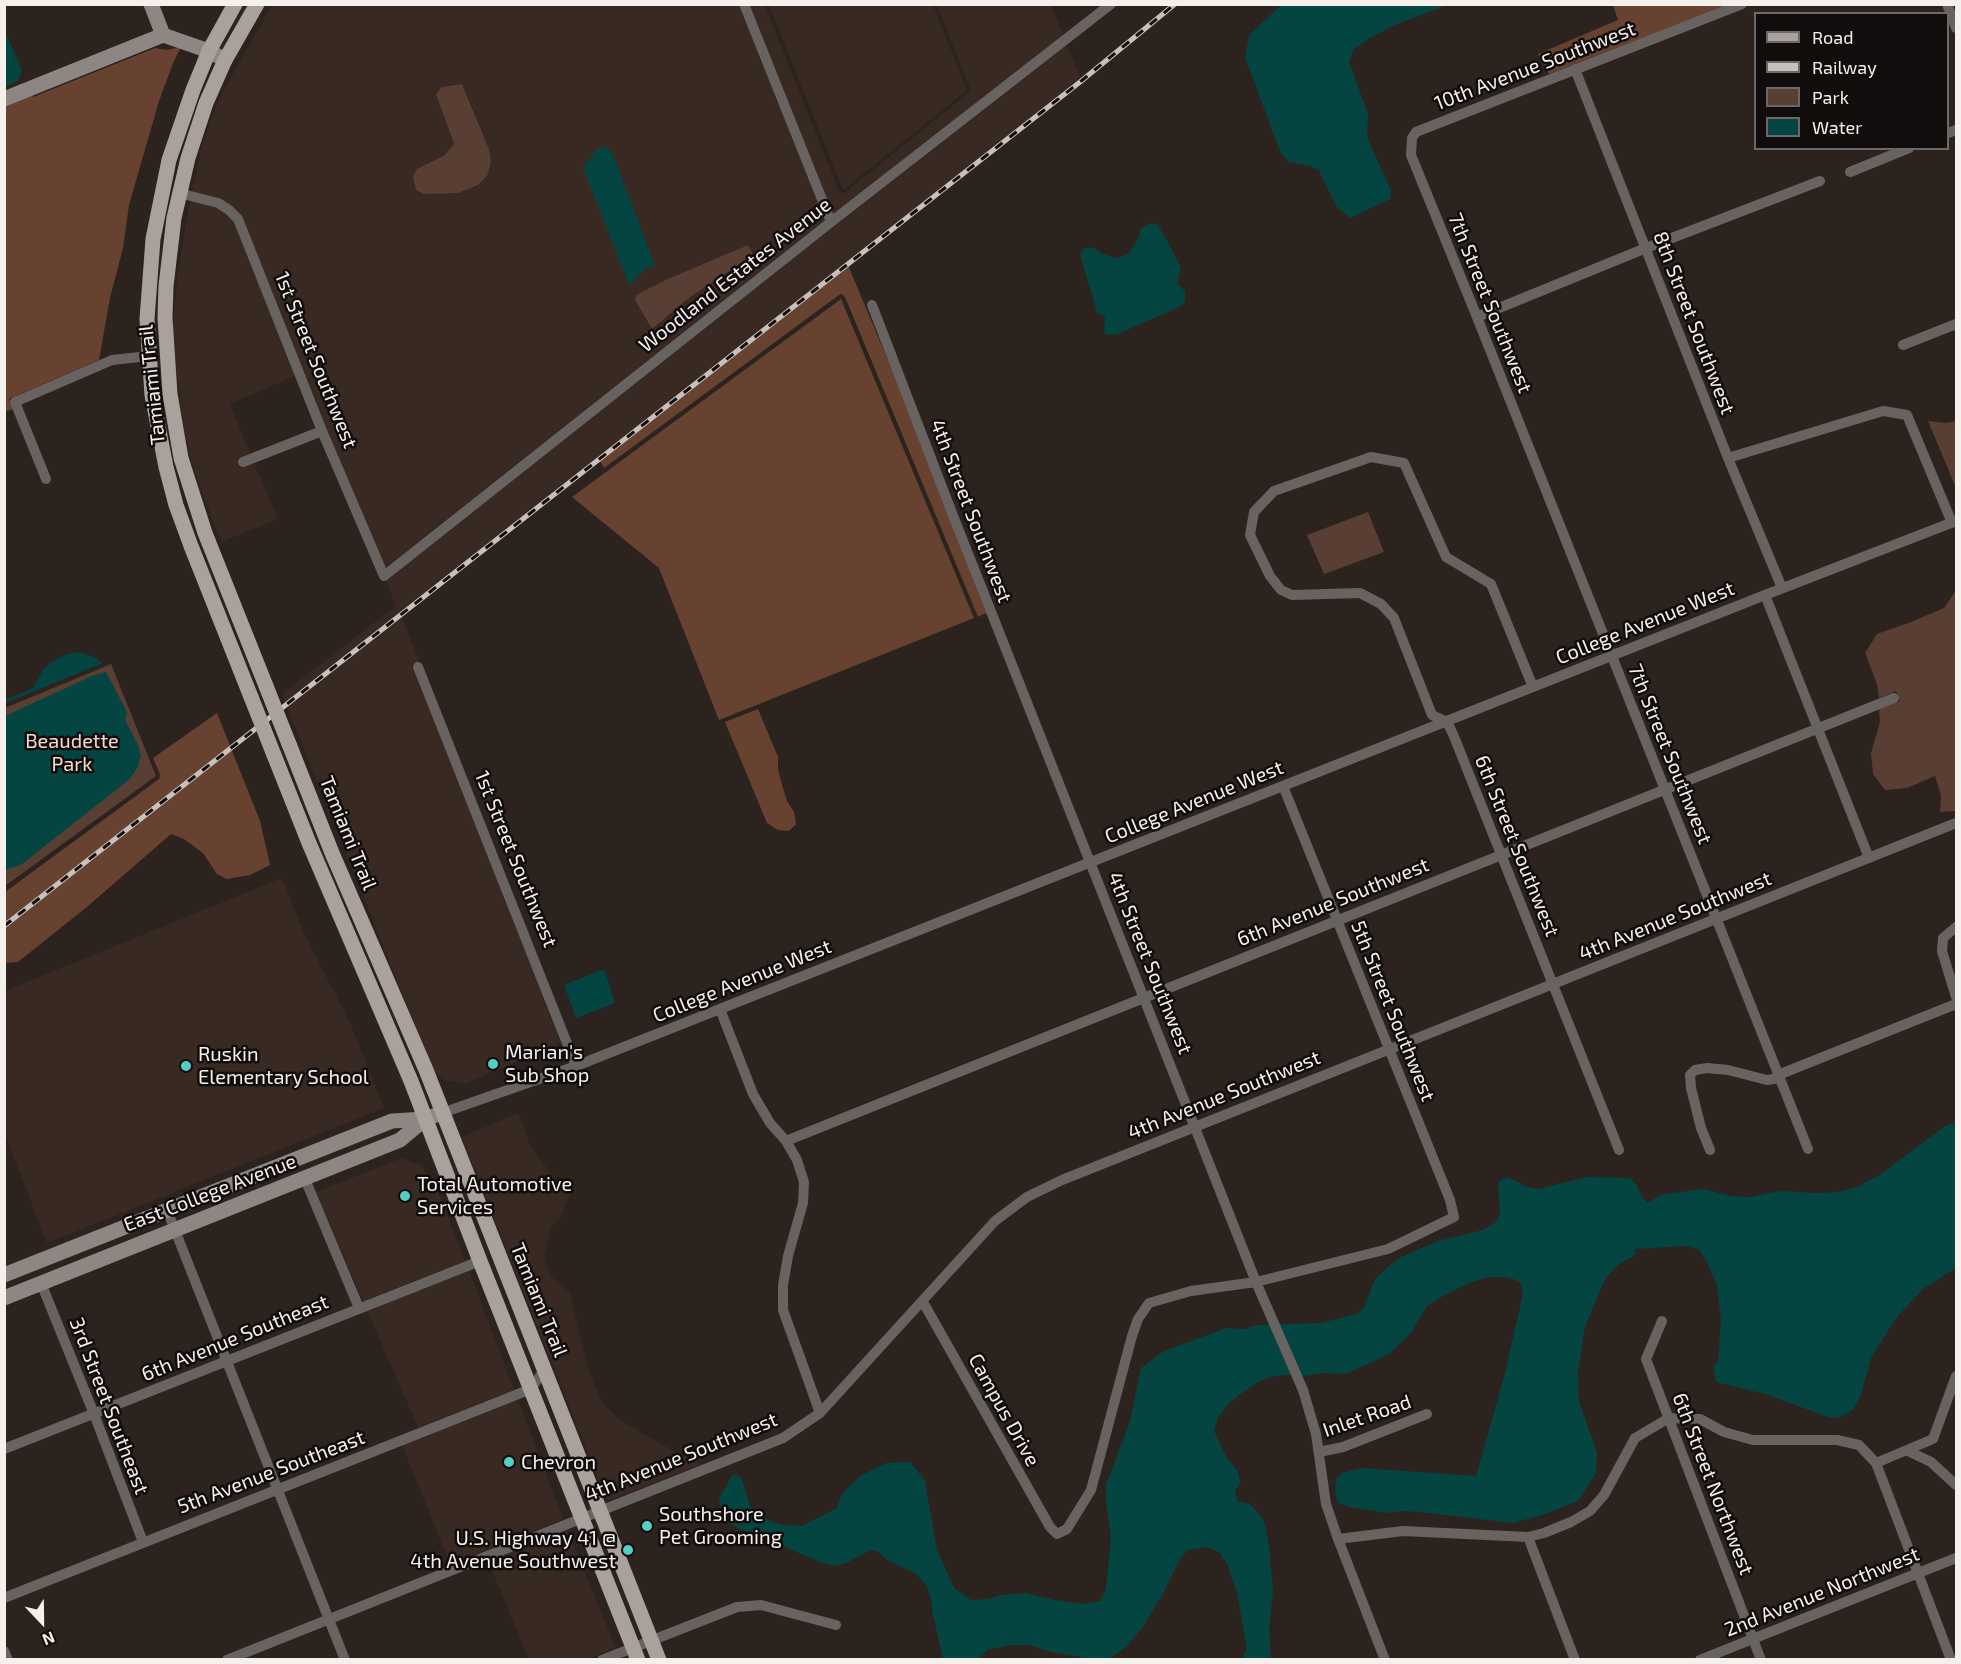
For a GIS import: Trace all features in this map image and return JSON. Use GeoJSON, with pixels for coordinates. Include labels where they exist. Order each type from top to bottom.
{"type":"FeatureCollection","features":[{"type":"Feature","properties":{"kind":"main road"},"geometry":{"type":"LineString","coordinates":[[151,4],[163,35]]}},
{"type":"Feature","properties":{"kind":"main road","name":"Tamiami Trail"},"geometry":{"type":"LineString","coordinates":[[235,4],[209,51],[180,125],[160,198],[149,278],[147,319],[149,356],[158,430],[176,505],[274,755],[425,1119],[635,1653]]}},
{"type":"Feature","properties":{"kind":"main road","name":"Tamiami Trail"},"geometry":{"type":"LineString","coordinates":[[256,4],[225,60],[197,127],[179,193],[170,248],[165,318],[166,354],[181,458],[193,498],[332,853],[405,1020],[659,1659]]}},
{"type":"Feature","properties":{"kind":"main road"},"geometry":{"type":"LineString","coordinates":[[4,99],[163,35],[209,51],[225,60]]}},
{"type":"Feature","properties":{"kind":"main road","name":"East College Avenue"},"geometry":{"type":"LineString","coordinates":[[4,1275],[392,1121],[425,1119],[442,1113]]}},
{"type":"Feature","properties":{"kind":"main road","name":"East College Avenue"},"geometry":{"type":"LineString","coordinates":[[4,1298],[400,1140],[425,1119]]}},
{"type":"Feature","properties":{"kind":"main road"},"geometry":{"type":"LineString","coordinates":[[480,1261],[487,1260],[506,1274]]}},
{"type":"Feature","properties":{"kind":"street"},"geometry":{"type":"LineString","coordinates":[[744,4],[831,222]]}},
{"type":"Feature","properties":{"kind":"street","name":"Woodland Estates Avenue"},"geometry":{"type":"LineString","coordinates":[[384,576],[831,222],[1111,4]]}},
{"type":"Feature","properties":{"kind":"street","name":"10th Avenue Southwest"},"geometry":{"type":"LineString","coordinates":[[1412,138],[1416,132],[1742,4]]}},
{"type":"Feature","properties":{"kind":"street"},"geometry":{"type":"LineString","coordinates":[[1947,4],[1956,28]]}},
{"type":"Feature","properties":{"kind":"street","name":"8th Street Southwest"},"geometry":{"type":"LineString","coordinates":[[1575,69],[1728,458],[1782,588]]}},
{"type":"Feature","properties":{"kind":"street","name":"7th Street Southwest"},"geometry":{"type":"LineString","coordinates":[[1412,138],[1411,155],[1478,317],[1808,1149]]}},
{"type":"Feature","properties":{"kind":"street"},"geometry":{"type":"LineString","coordinates":[[1850,172],[1904,150]]}},
{"type":"Feature","properties":{"kind":"street"},"geometry":{"type":"LineString","coordinates":[[1478,317],[1646,248],[1820,181]]}},
{"type":"Feature","properties":{"kind":"street","name":"1st Street Southwest"},"geometry":{"type":"LineString","coordinates":[[179,193],[218,203],[238,219],[322,431],[384,576]]}},
{"type":"Feature","properties":{"kind":"street","name":"4th Street Southwest"},"geometry":{"type":"LineString","coordinates":[[872,305],[1256,1282],[1303,1390],[1316,1434],[1326,1504],[1385,1659]]}},
{"type":"Feature","properties":{"kind":"street"},"geometry":{"type":"LineString","coordinates":[[1903,345],[1956,324]]}},
{"type":"Feature","properties":{"kind":"street"},"geometry":{"type":"LineString","coordinates":[[46,479],[15,402],[112,360],[149,356]]}},
{"type":"Feature","properties":{"kind":"street"},"geometry":{"type":"LineString","coordinates":[[1728,458],[1883,411],[1907,415],[1954,522]]}},
{"type":"Feature","properties":{"kind":"street"},"geometry":{"type":"LineString","coordinates":[[243,462],[322,431]]}},
{"type":"Feature","properties":{"kind":"street"},"geometry":{"type":"LineString","coordinates":[[1447,722],[1432,715],[1394,618],[1381,604],[1360,593],[1292,595],[1281,591],[1270,576],[1250,535],[1254,513],[1274,491],[1371,457],[1404,463],[1446,557],[1491,584],[1533,687]]}},
{"type":"Feature","properties":{"kind":"street","name":"College Avenue West"},"geometry":{"type":"LineString","coordinates":[[442,1113],[576,1066],[1954,522]]}},
{"type":"Feature","properties":{"kind":"street"},"geometry":{"type":"LineString","coordinates":[[1765,595],[1869,858]]}},
{"type":"Feature","properties":{"kind":"street","name":"1st Street Southwest"},"geometry":{"type":"LineString","coordinates":[[418,667],[576,1066]]}},
{"type":"Feature","properties":{"kind":"street","name":"6th Avenue Southwest"},"geometry":{"type":"LineString","coordinates":[[786,1141],[1894,698]]}},
{"type":"Feature","properties":{"kind":"street","name":"6th Street Southwest"},"geometry":{"type":"LineString","coordinates":[[1447,722],[1619,1150]]}},
{"type":"Feature","properties":{"kind":"street","name":"5th Street Southwest"},"geometry":{"type":"LineString","coordinates":[[1256,1282],[1388,1249],[1454,1217],[1450,1200],[1283,786]]}},
{"type":"Feature","properties":{"kind":"street","name":"4th Avenue Southwest"},"geometry":{"type":"LineString","coordinates":[[227,1659],[783,1438],[820,1413],[995,1221],[1027,1197],[1062,1180],[1956,823]]}},
{"type":"Feature","properties":{"kind":"street"},"geometry":{"type":"LineString","coordinates":[[1956,927],[1943,938],[1942,951],[1956,997]]}},
{"type":"Feature","properties":{"kind":"street"},"geometry":{"type":"LineString","coordinates":[[1710,1150],[1701,1128],[1691,1088],[1690,1075],[1695,1070],[1707,1068],[1728,1070],[1767,1080],[1956,1004]]}},
{"type":"Feature","properties":{"kind":"street"},"geometry":{"type":"LineString","coordinates":[[720,1009],[753,1094],[770,1123],[786,1141],[797,1160],[804,1182],[803,1203],[788,1256],[783,1285],[783,1310],[820,1413]]}},
{"type":"Feature","properties":{"kind":"street"},"geometry":{"type":"LineString","coordinates":[[305,1179],[359,1308]]}},
{"type":"Feature","properties":{"kind":"street"},"geometry":{"type":"LineString","coordinates":[[167,1210],[345,1659]]}},
{"type":"Feature","properties":{"kind":"street","name":"6th Avenue Southeast"},"geometry":{"type":"LineString","coordinates":[[4,1449],[480,1261]]}},
{"type":"Feature","properties":{"kind":"street","name":"Campus Drive"},"geometry":{"type":"LineString","coordinates":[[923,1302],[1050,1527],[1057,1534],[1067,1529],[1091,1490],[1132,1336],[1138,1319],[1149,1303],[1191,1291],[1256,1282]]}},
{"type":"Feature","properties":{"kind":"street","name":"3rd Street Southeast"},"geometry":{"type":"LineString","coordinates":[[41,1283],[143,1542]]}},
{"type":"Feature","properties":{"kind":"street","name":"6th Street Northwest"},"geometry":{"type":"LineString","coordinates":[[1662,1321],[1646,1359],[1761,1659]]}},
{"type":"Feature","properties":{"kind":"street"},"geometry":{"type":"LineString","coordinates":[[531,1389],[544,1370]]}},
{"type":"Feature","properties":{"kind":"street"},"geometry":{"type":"LineString","coordinates":[[1876,1463],[1933,1439],[1956,1376]]}},
{"type":"Feature","properties":{"kind":"street","name":"5th Avenue Southeast"},"geometry":{"type":"LineString","coordinates":[[4,1598],[531,1389]]}},
{"type":"Feature","properties":{"kind":"street","name":"Inlet Road"},"geometry":{"type":"LineString","coordinates":[[1319,1452],[1343,1447],[1427,1414]]}},
{"type":"Feature","properties":{"kind":"street"},"geometry":{"type":"LineString","coordinates":[[1338,1539],[1403,1531],[1528,1537],[1544,1533],[1590,1511],[1604,1495],[1635,1438],[1669,1418],[1700,1419],[1724,1432],[1753,1440],[1848,1442],[1859,1445],[1876,1463],[1951,1659]]}},
{"type":"Feature","properties":{"kind":"street"},"geometry":{"type":"LineString","coordinates":[[1908,1451],[1931,1462],[1956,1485]]}},
{"type":"Feature","properties":{"kind":"street"},"geometry":{"type":"LineString","coordinates":[[1528,1537],[1575,1659]]}},
{"type":"Feature","properties":{"kind":"street","name":"2nd Avenue Northwest"},"geometry":{"type":"LineString","coordinates":[[1700,1659],[1956,1558]]}},
{"type":"Feature","properties":{"kind":"street"},"geometry":{"type":"LineString","coordinates":[[602,1659],[635,1653],[651,1639],[737,1607],[760,1605],[836,1625]]}},
{"type":"Feature","properties":{"kind":"street"},"geometry":{"type":"LineString","coordinates":[[4,1651],[8,1659]]}},
{"type":"Feature","properties":{"kind":"shaded area"},"geometry":{"type":"Polygon","coordinates":[[[739,4],[825,220],[385,568],[326,429],[242,218],[192,191],[202,145],[219,99],[272,5],[739,4]],[[461,84],[442,87],[436,94],[454,144],[445,155],[417,169],[489,149],[461,84]],[[607,147],[645,269],[655,266],[615,159],[607,147]],[[748,245],[635,300],[652,329],[689,298],[752,255],[748,245]]]}},
{"type":"Feature","properties":{"kind":"shaded area"},"geometry":{"type":"Polygon","coordinates":[[[750,5],[765,5],[839,191],[843,194],[971,91],[937,5],[1051,5],[1063,35],[833,214],[750,5]]]}},
{"type":"Feature","properties":{"kind":"shaded area"},"geometry":{"type":"Polygon","coordinates":[[[769,5],[933,5],[967,90],[843,190],[769,5]]]}},
{"type":"Feature","properties":{"kind":"shaded area"},"geometry":{"type":"Polygon","coordinates":[[[1613,5],[1727,5],[1549,74],[1538,54],[1618,20],[1613,5]]]}},
{"type":"Feature","properties":{"kind":"shaded area"},"geometry":{"type":"Polygon","coordinates":[[[1067,45],[1080,77],[1014,134],[402,617],[419,661],[412,665],[561,1043],[464,1084],[444,1080],[433,1070],[282,694],[396,606],[386,581],[1067,45]]]}},
{"type":"Feature","properties":{"kind":"shaded area"},"geometry":{"type":"Polygon","coordinates":[[[181,47],[159,101],[129,205],[123,248],[110,298],[99,360],[9,399],[13,409],[5,412],[5,105],[31,94],[33,97],[155,48],[166,50],[181,47]]]}},
{"type":"Feature","properties":{"kind":"shaded area"},"geometry":{"type":"Polygon","coordinates":[[[190,201],[216,208],[234,222],[295,376],[230,404],[250,453],[237,459],[240,468],[254,463],[278,519],[221,542],[195,472],[184,430],[173,330],[177,278],[190,201]]]}},
{"type":"Feature","properties":{"kind":"shaded area"},"geometry":{"type":"Polygon","coordinates":[[[848,265],[891,368],[986,613],[978,617],[842,294],[604,468],[600,461],[848,265]]]}},
{"type":"Feature","properties":{"kind":"shaded area"},"geometry":{"type":"Polygon","coordinates":[[[841,299],[974,618],[719,720],[659,568],[572,497],[841,299]]]}},
{"type":"Feature","properties":{"kind":"shaded area"},"geometry":{"type":"Polygon","coordinates":[[[758,709],[778,757],[778,770],[783,788],[794,812],[796,824],[789,831],[778,830],[767,823],[725,722],[758,709]]]}},
{"type":"Feature","properties":{"kind":"shaded area"},"geometry":{"type":"Polygon","coordinates":[[[217,713],[260,821],[270,865],[250,875],[227,879],[217,874],[203,853],[184,839],[171,834],[88,906],[18,962],[5,963],[5,892],[159,779],[160,774],[153,758],[217,713]]]}},
{"type":"Feature","properties":{"kind":"shaded area","name":"Ruskin Elementary School"},"geometry":{"type":"Polygon","coordinates":[[[282,878],[303,931],[351,1025],[384,1108],[47,1243],[5,1134],[5,991],[282,878]]]}},
{"type":"Feature","properties":{"kind":"shaded area"},"geometry":{"type":"Polygon","coordinates":[[[518,1113],[530,1145],[554,1178],[571,1192],[560,1218],[551,1228],[544,1255],[548,1270],[556,1282],[570,1292],[587,1364],[598,1395],[605,1406],[620,1420],[700,1465],[607,1501],[462,1137],[518,1113]]]}},
{"type":"Feature","properties":{"kind":"shaded area"},"geometry":{"type":"Polygon","coordinates":[[[402,1158],[420,1165],[434,1182],[465,1261],[363,1301],[316,1192],[402,1158]]]}},
{"type":"Feature","properties":{"kind":"shaded area"},"geometry":{"type":"Polygon","coordinates":[[[469,1271],[514,1390],[399,1435],[418,1427],[367,1310],[469,1271]]]}},
{"type":"Feature","properties":{"kind":"shaded area"},"geometry":{"type":"Polygon","coordinates":[[[518,1400],[563,1519],[450,1564],[402,1445],[518,1400]]]}},
{"type":"Feature","properties":{"kind":"shaded area"},"geometry":{"type":"Polygon","coordinates":[[[567,1529],[616,1648],[587,1659],[529,1659],[488,1561],[567,1529]]]}},
{"type":"Feature","properties":{"kind":"green space"},"geometry":{"type":"Polygon","coordinates":[[[462,84],[489,149],[491,162],[487,176],[478,185],[458,193],[424,194],[416,190],[413,177],[417,169],[445,155],[454,144],[436,94],[442,87],[462,84]]]}},
{"type":"Feature","properties":{"kind":"green space"},"geometry":{"type":"Polygon","coordinates":[[[748,245],[753,255],[689,298],[652,329],[635,300],[636,295],[748,245]]]}},
{"type":"Feature","properties":{"kind":"green space"},"geometry":{"type":"Polygon","coordinates":[[[1928,421],[1946,423],[1956,421],[1956,488],[1928,421]]]}},
{"type":"Feature","properties":{"kind":"green space"},"geometry":{"type":"Polygon","coordinates":[[[1368,512],[1384,552],[1324,574],[1307,535],[1368,512]]]}},
{"type":"Feature","properties":{"kind":"green space"},"geometry":{"type":"Polygon","coordinates":[[[1956,590],[1956,811],[1940,812],[1941,796],[1935,776],[1907,788],[1885,790],[1873,774],[1871,753],[1880,722],[1879,709],[1900,701],[1896,691],[1879,698],[1877,684],[1865,653],[1877,634],[1944,608],[1956,590]]]}},
{"type":"Feature","properties":{"kind":"green space","name":"Beaudette Park"},"geometry":{"type":"Polygon","coordinates":[[[111,664],[156,776],[5,886],[5,708],[111,664]]]}},
{"type":"Feature","properties":{"kind":"water"},"geometry":{"type":"Polygon","coordinates":[[[1281,5],[1448,5],[1397,24],[1366,40],[1353,50],[1349,62],[1368,114],[1367,137],[1391,191],[1390,199],[1350,218],[1337,207],[1319,171],[1311,166],[1288,162],[1280,151],[1245,57],[1249,35],[1281,5]]]}},
{"type":"Feature","properties":{"kind":"water"},"geometry":{"type":"Polygon","coordinates":[[[4,29],[22,70],[18,81],[5,87],[4,29]]]}},
{"type":"Feature","properties":{"kind":"water"},"geometry":{"type":"Polygon","coordinates":[[[607,146],[615,159],[655,266],[645,269],[629,285],[583,168],[597,149],[607,146]]]}},
{"type":"Feature","properties":{"kind":"water"},"geometry":{"type":"Polygon","coordinates":[[[1151,223],[1158,225],[1181,268],[1177,284],[1185,291],[1185,301],[1181,306],[1118,334],[1108,335],[1104,332],[1105,317],[1097,312],[1080,255],[1082,249],[1092,247],[1103,254],[1117,258],[1128,254],[1137,241],[1141,229],[1151,223]]]}},
{"type":"Feature","properties":{"kind":"water"},"geometry":{"type":"Polygon","coordinates":[[[78,652],[94,657],[103,663],[5,703],[5,700],[33,688],[43,670],[50,663],[64,655],[78,652]]]}},
{"type":"Feature","properties":{"kind":"water","name":"Beaudette Park"},"geometry":{"type":"Polygon","coordinates":[[[106,672],[127,712],[125,720],[138,745],[141,756],[137,768],[130,779],[22,864],[5,870],[5,716],[92,676],[106,672]]]}},
{"type":"Feature","properties":{"kind":"water"},"geometry":{"type":"Polygon","coordinates":[[[604,969],[615,1003],[576,1018],[564,985],[604,969]]]}},
{"type":"Feature","properties":{"kind":"water"},"geometry":{"type":"Polygon","coordinates":[[[1956,1122],[1956,1268],[1923,1289],[1896,1318],[1871,1358],[1861,1395],[1853,1410],[1840,1417],[1831,1418],[1765,1394],[1716,1382],[1713,1366],[1718,1361],[1721,1321],[1717,1285],[1699,1250],[1687,1246],[1635,1249],[1635,1255],[1618,1265],[1605,1279],[1585,1327],[1578,1371],[1579,1401],[1597,1453],[1596,1473],[1578,1501],[1545,1514],[1513,1523],[1419,1512],[1387,1513],[1338,1503],[1335,1493],[1336,1479],[1342,1473],[1361,1468],[1476,1476],[1504,1377],[1523,1294],[1520,1282],[1513,1279],[1488,1277],[1469,1283],[1443,1296],[1427,1306],[1411,1333],[1389,1354],[1346,1374],[1323,1373],[1270,1377],[1254,1384],[1230,1402],[1218,1417],[1214,1431],[1226,1456],[1237,1471],[1241,1483],[1235,1491],[1237,1501],[1250,1504],[1265,1524],[1273,1590],[1269,1629],[1271,1659],[1241,1659],[1247,1649],[1237,1593],[1228,1566],[1219,1552],[1207,1547],[1188,1550],[1180,1559],[1142,1628],[1127,1646],[1114,1656],[1106,1659],[1091,1659],[1051,1652],[1029,1645],[1009,1645],[987,1650],[979,1659],[943,1659],[931,1599],[926,1585],[916,1574],[871,1550],[835,1566],[823,1563],[729,1524],[723,1519],[719,1498],[733,1474],[741,1477],[752,1511],[772,1522],[802,1526],[837,1508],[841,1495],[860,1476],[886,1463],[910,1462],[925,1481],[937,1550],[954,1588],[971,1600],[1026,1593],[1083,1604],[1100,1601],[1106,1589],[1111,1538],[1106,1485],[1130,1421],[1141,1368],[1164,1351],[1227,1328],[1246,1329],[1256,1325],[1321,1323],[1357,1314],[1364,1307],[1375,1279],[1401,1257],[1438,1241],[1483,1230],[1496,1222],[1500,1214],[1498,1182],[1508,1177],[1527,1187],[1538,1189],[1587,1177],[1630,1178],[1648,1203],[1660,1195],[1702,1189],[1731,1196],[1750,1197],[1780,1191],[1839,1192],[1857,1187],[1878,1176],[1945,1126],[1956,1122]]]}},
{"type":"Feature","properties":{"kind":"railway"},"geometry":{"type":"LineString","coordinates":[[4,926],[1080,82],[1175,4]]}},
{"type":"Feature","properties":{"kind":"place","name":"Marian's Sub Shop"},"geometry":{"type":"Point","coordinates":[493,1064]}},
{"type":"Feature","properties":{"kind":"place","name":"Ruskin Elementary School"},"geometry":{"type":"Point","coordinates":[186,1066]}},
{"type":"Feature","properties":{"kind":"place","name":"Total Automotive Services"},"geometry":{"type":"Point","coordinates":[405,1196]}},
{"type":"Feature","properties":{"kind":"place","name":"Chevron"},"geometry":{"type":"Point","coordinates":[509,1462]}},
{"type":"Feature","properties":{"kind":"place","name":"Southshore Pet Grooming"},"geometry":{"type":"Point","coordinates":[647,1526]}},
{"type":"Feature","properties":{"kind":"place","name":"U.S. Highway 41 @ 4th Avenue Southwest"},"geometry":{"type":"Point","coordinates":[628,1550]}}]}
